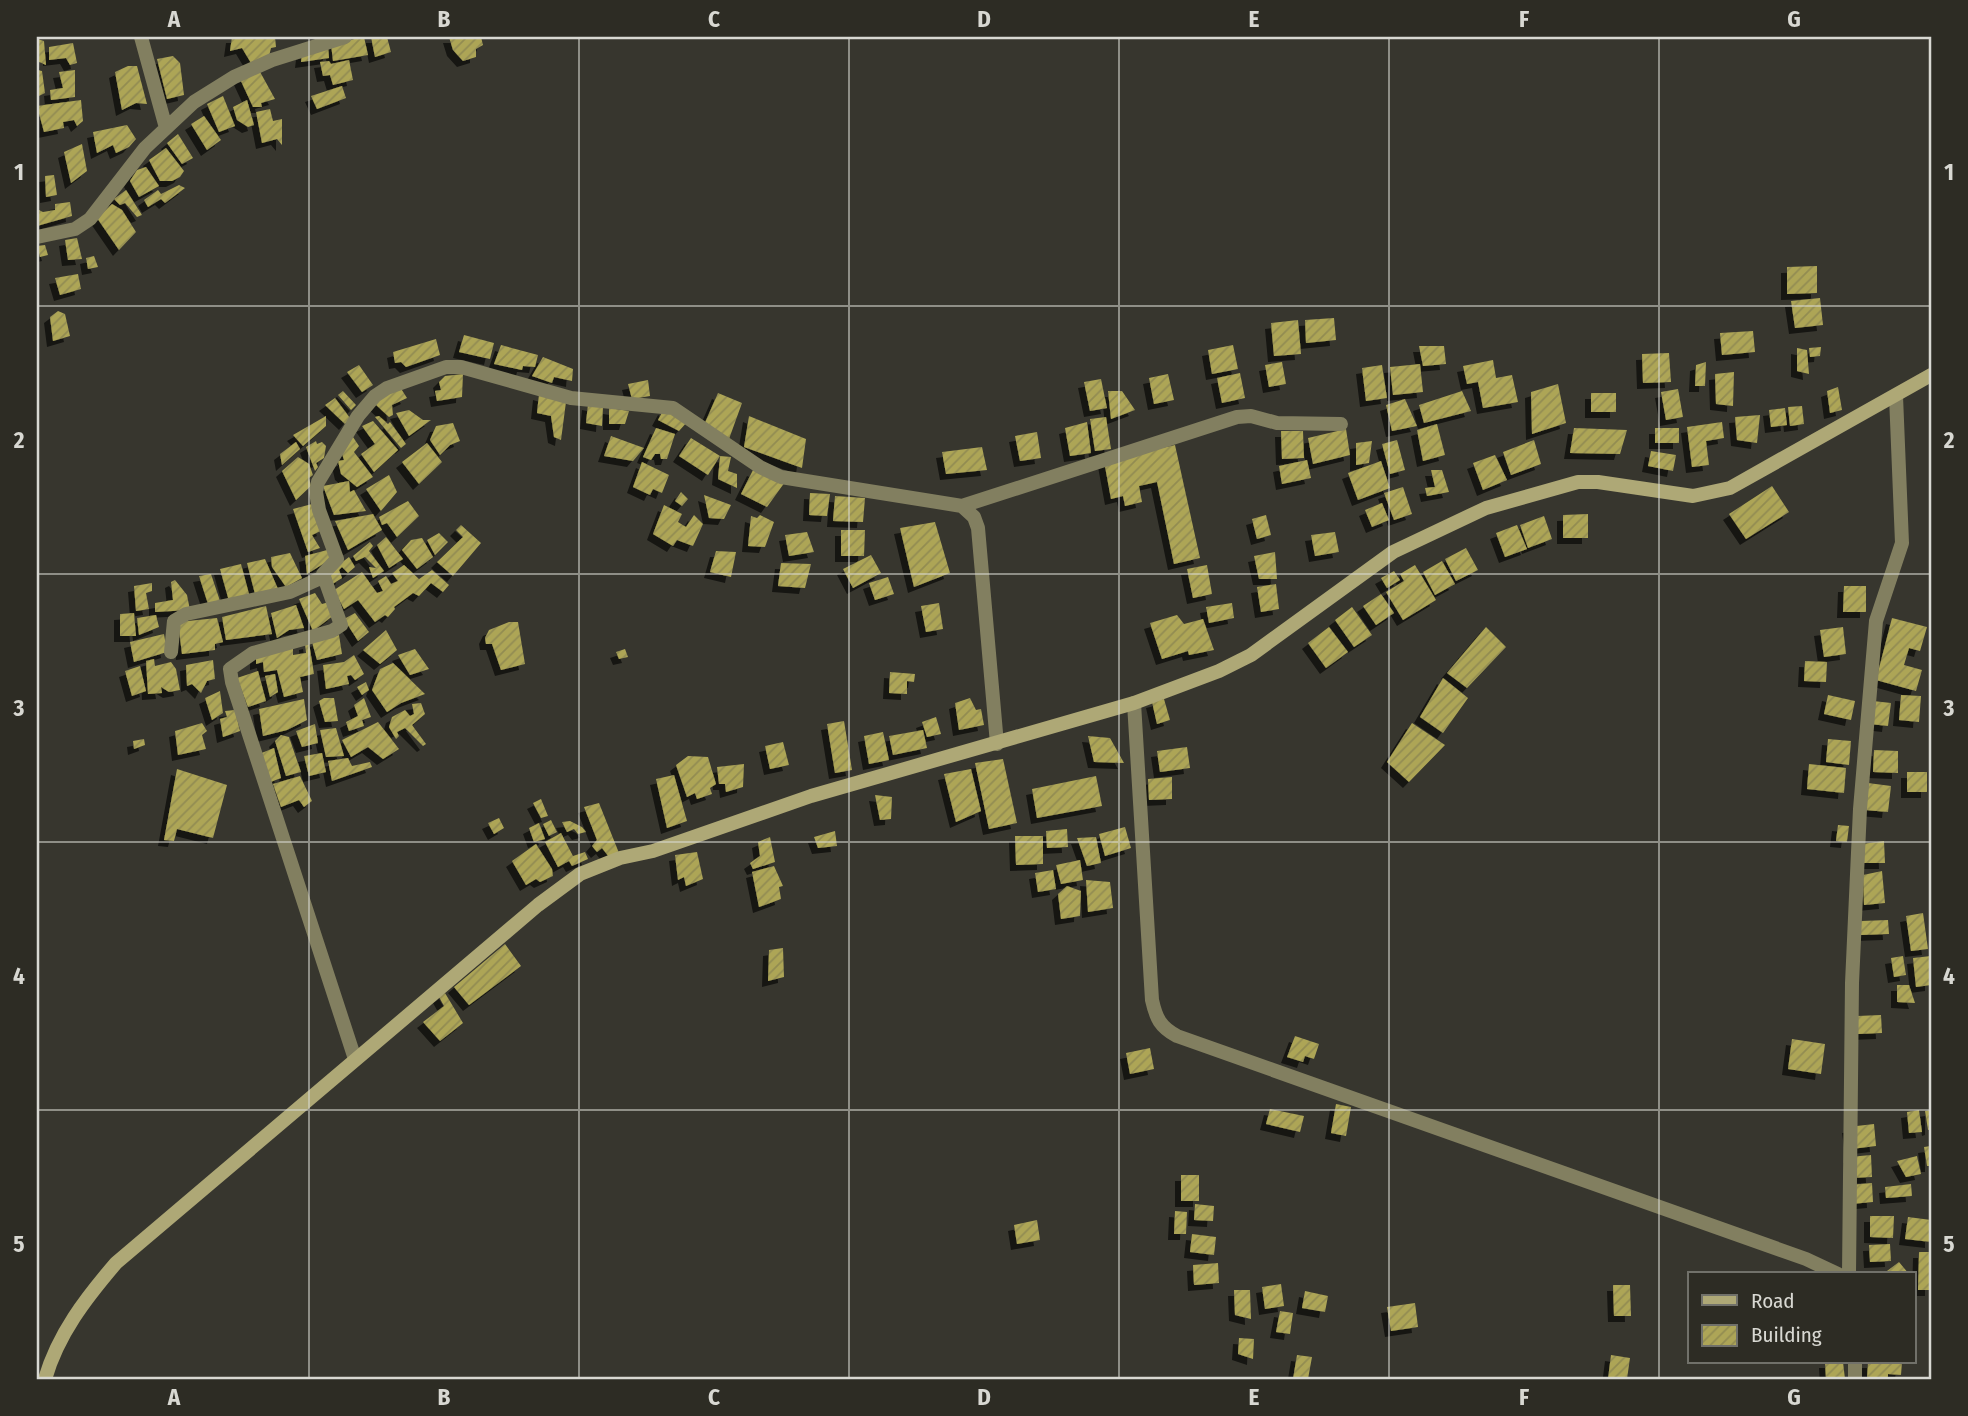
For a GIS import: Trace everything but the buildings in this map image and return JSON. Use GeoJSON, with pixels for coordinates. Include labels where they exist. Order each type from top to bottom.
{"type":"FeatureCollection","features":[{"type":"Feature","properties":{"kind":"street"},"geometry":{"type":"LineString","coordinates":[[141,37],[166,128]]}},
{"type":"Feature","properties":{"kind":"street"},"geometry":{"type":"LineString","coordinates":[[37,237],[75,229],[90,219],[145,148],[194,102],[234,77],[272,60],[345,37]]}},
{"type":"Feature","properties":{"kind":"street"},"geometry":{"type":"LineString","coordinates":[[355,1059],[230,669],[245,655],[332,631],[341,625],[323,577],[323,572],[337,559],[319,510],[318,482],[358,416],[375,396],[387,388],[446,367],[461,367],[571,398],[673,408],[760,467],[781,477],[962,506],[1237,417],[1251,416],[1277,423],[1341,424]]}},
{"type":"Feature","properties":{"kind":"street"},"geometry":{"type":"LineString","coordinates":[[45,1379],[53,1353],[72,1320],[116,1263],[538,905],[580,874],[811,796],[1134,703],[1251,655],[1393,552],[1470,514],[1544,489],[1578,482],[1598,482],[1693,496],[1716,493],[1760,472],[1931,375]]}},
{"type":"Feature","properties":{"kind":"street"},"geometry":{"type":"LineString","coordinates":[[1849,1272],[1852,984],[1860,809],[1876,621],[1902,543],[1896,396]]}},
{"type":"Feature","properties":{"kind":"street"},"geometry":{"type":"LineString","coordinates":[[962,506],[974,517],[978,528],[997,744]]}},
{"type":"Feature","properties":{"kind":"street"},"geometry":{"type":"LineString","coordinates":[[171,652],[174,621],[186,614],[290,592],[323,577]]}},
{"type":"Feature","properties":{"kind":"street"},"geometry":{"type":"LineString","coordinates":[[1134,703],[1152,1000],[1158,1022],[1164,1028],[1177,1036],[1805,1259],[1834,1272]]}}]}
